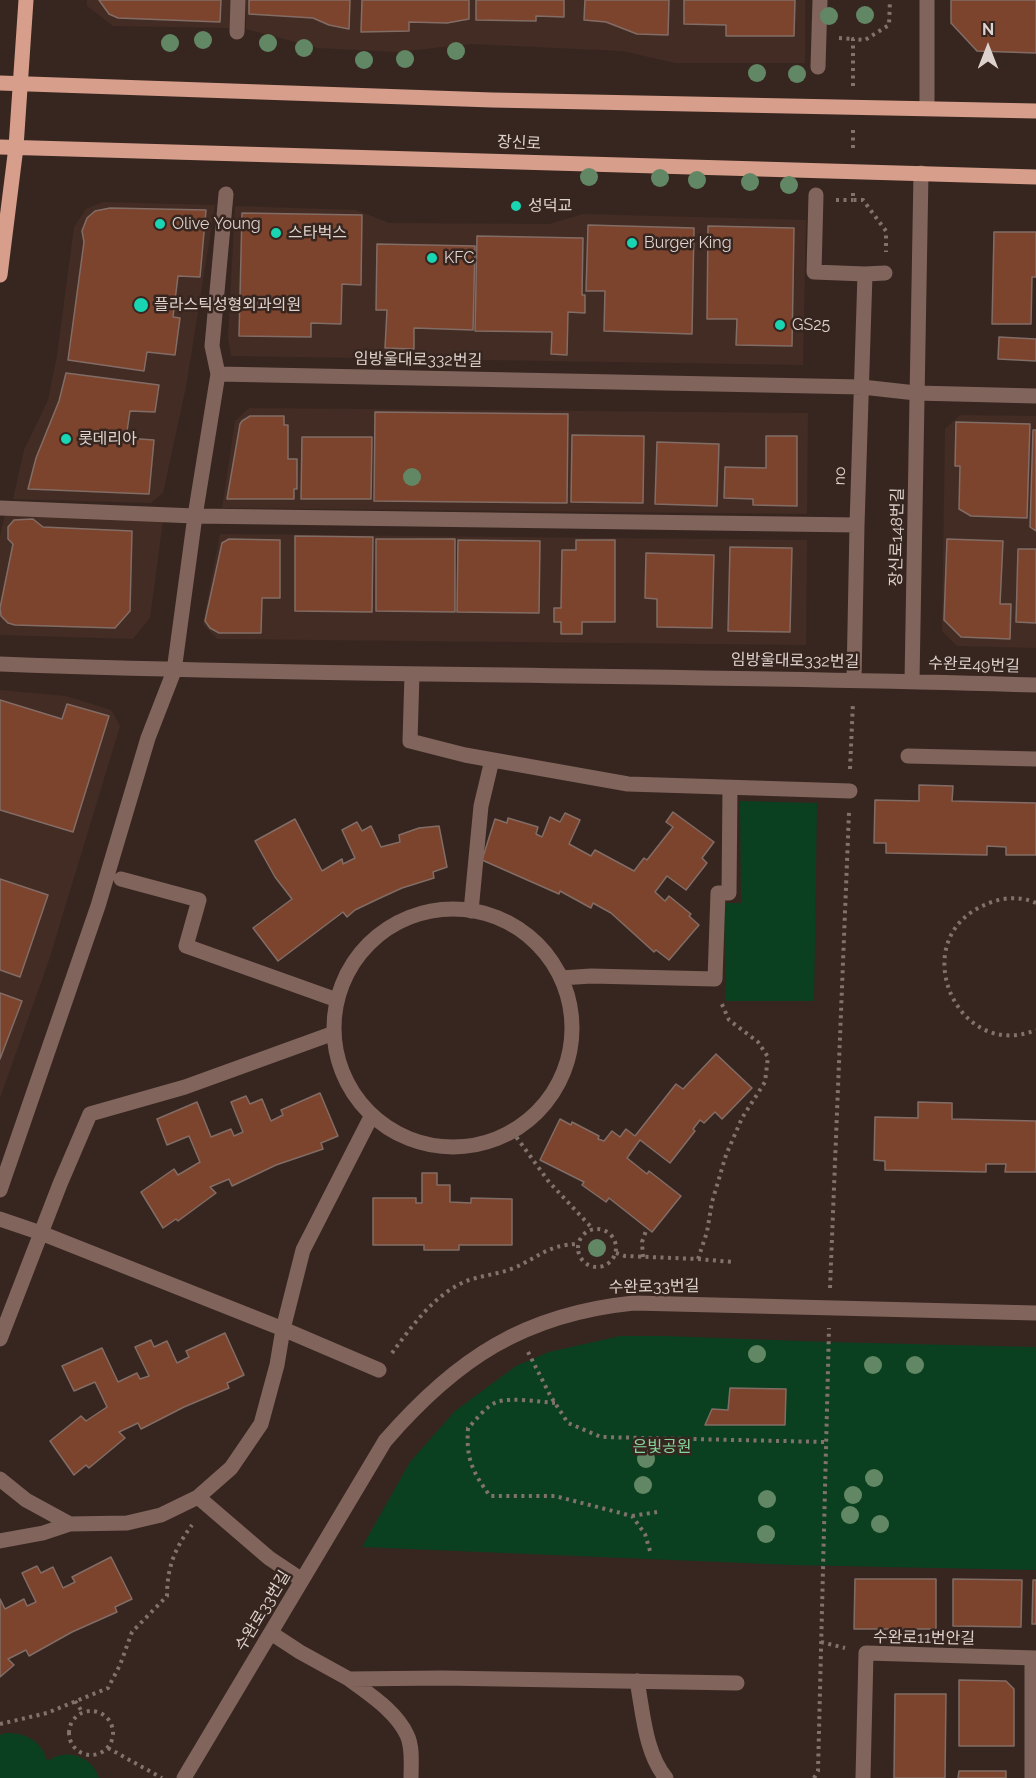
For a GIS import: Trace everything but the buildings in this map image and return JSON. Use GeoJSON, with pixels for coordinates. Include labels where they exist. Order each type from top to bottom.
{"type":"FeatureCollection","features":[{"type":"Feature","properties":{"kind":"main road"},"geometry":{"type":"LineString","coordinates":[[0,275],[16,147],[26,0]]}},
{"type":"Feature","properties":{"kind":"main road"},"geometry":{"type":"LineString","coordinates":[[0,83],[492,100],[1036,111]]}},
{"type":"Feature","properties":{"kind":"main road","name":"장신로"},"geometry":{"type":"LineString","coordinates":[[0,147],[1036,177]]}},
{"type":"Feature","properties":{"kind":"street"},"geometry":{"type":"LineString","coordinates":[[237,32],[238,0]]}},
{"type":"Feature","properties":{"kind":"street"},"geometry":{"type":"LineString","coordinates":[[818,67],[826,37],[820,0]]}},
{"type":"Feature","properties":{"kind":"street"},"geometry":{"type":"LineString","coordinates":[[927,0],[927,108]]}},
{"type":"Feature","properties":{"kind":"street","name":"장신로148번길"},"geometry":{"type":"LineString","coordinates":[[912,681],[921,174]]}},
{"type":"Feature","properties":{"kind":"street"},"geometry":{"type":"LineString","coordinates":[[0,1190],[98,906],[152,727],[174,671],[195,516],[218,374],[212,346],[226,194]]}},
{"type":"Feature","properties":{"kind":"street"},"geometry":{"type":"LineString","coordinates":[[820,199],[814,272],[885,273]]}},
{"type":"Feature","properties":{"kind":"street","name":"no"},"geometry":{"type":"LineString","coordinates":[[854,680],[865,274]]}},
{"type":"Feature","properties":{"kind":"street","name":"임방울대로332번길"},"geometry":{"type":"LineString","coordinates":[[218,374],[862,387],[916,393]]}},
{"type":"Feature","properties":{"kind":"street"},"geometry":{"type":"LineString","coordinates":[[916,393],[1036,396]]}},
{"type":"Feature","properties":{"kind":"street"},"geometry":{"type":"LineString","coordinates":[[0,508],[195,516],[857,525]]}},
{"type":"Feature","properties":{"kind":"street","name":"임방울대로332번길"},"geometry":{"type":"LineString","coordinates":[[0,664],[174,671],[912,681]]}},
{"type":"Feature","properties":{"kind":"street"},"geometry":{"type":"LineString","coordinates":[[412,674],[410,741],[492,760],[628,784],[850,791]]}},
{"type":"Feature","properties":{"kind":"street","name":"수완로49번길"},"geometry":{"type":"LineString","coordinates":[[912,681],[1036,685]]}},
{"type":"Feature","properties":{"kind":"street"},"geometry":{"type":"LineString","coordinates":[[908,756],[1036,759]]}},
{"type":"Feature","properties":{"kind":"street"},"geometry":{"type":"LineString","coordinates":[[471,911],[481,806],[492,760]]}},
{"type":"Feature","properties":{"kind":"street"},"geometry":{"type":"LineString","coordinates":[[561,978],[591,976],[715,979],[718,893],[729,893],[730,788]]}},
{"type":"Feature","properties":{"kind":"street"},"geometry":{"type":"LineString","coordinates":[[121,879],[199,900],[186,946],[337,1000]]}},
{"type":"Feature","properties":{"kind":"street"},"geometry":{"type":"LineString","coordinates":[[448,909],[494,916],[533,940],[549,958],[561,978],[572,1023],[565,1068],[555,1089],[540,1108],[512,1131],[481,1143],[458,1146],[434,1145],[412,1140],[391,1129],[372,1115],[344,1078],[337,1056],[334,1033],[337,1000],[351,966],[365,948],[382,932],[402,920],[448,909]]}},
{"type":"Feature","properties":{"kind":"street"},"geometry":{"type":"LineString","coordinates":[[0,1339],[60,1184],[90,1114],[185,1087],[334,1033]]}},
{"type":"Feature","properties":{"kind":"street"},"geometry":{"type":"LineString","coordinates":[[0,1541],[43,1533],[70,1524],[127,1523],[203,1501],[231,1468],[261,1424],[303,1250],[372,1115]]}},
{"type":"Feature","properties":{"kind":"street"},"geometry":{"type":"LineString","coordinates":[[0,1220],[41,1233],[284,1329],[379,1370]]}},
{"type":"Feature","properties":{"kind":"street","name":"수완로33번길"},"geometry":{"type":"LineString","coordinates":[[184,1778],[385,1442],[408,1414],[436,1387],[464,1365],[519,1332],[572,1313],[597,1307],[634,1303],[1036,1312]]}},
{"type":"Feature","properties":{"kind":"street"},"geometry":{"type":"LineString","coordinates":[[0,1479],[26,1500],[70,1524]]}},
{"type":"Feature","properties":{"kind":"street"},"geometry":{"type":"LineString","coordinates":[[203,1501],[269,1558],[302,1580]]}},
{"type":"Feature","properties":{"kind":"street"},"geometry":{"type":"LineString","coordinates":[[271,1633],[349,1679],[389,1710],[408,1736],[411,1778]]}},
{"type":"Feature","properties":{"kind":"street","name":"수완로11번안길"},"geometry":{"type":"LineString","coordinates":[[863,1778],[866,1653],[1034,1658],[1032,1778]]}},
{"type":"Feature","properties":{"kind":"street"},"geometry":{"type":"LineString","coordinates":[[349,1679],[442,1678],[737,1683]]}},
{"type":"Feature","properties":{"kind":"street"},"geometry":{"type":"LineString","coordinates":[[637,1681],[651,1749],[666,1778]]}},
{"type":"Feature","properties":{"kind":"path"},"geometry":{"type":"LineString","coordinates":[[865,40],[889,25],[890,0]]}},
{"type":"Feature","properties":{"kind":"path"},"geometry":{"type":"LineString","coordinates":[[863,200],[886,231],[885,273]]}},
{"type":"Feature","properties":{"kind":"path"},"geometry":{"type":"LineString","coordinates":[[814,1778],[818,1771],[829,1307],[854,680]]}},
{"type":"Feature","properties":{"kind":"path"},"geometry":{"type":"LineString","coordinates":[[1036,903],[1013,898],[995,900],[964,917],[953,932],[946,948],[944,965],[946,983],[952,1000],[963,1014],[977,1025],[994,1032],[1011,1035],[1036,1030]]}},
{"type":"Feature","properties":{"kind":"path"},"geometry":{"type":"LineString","coordinates":[[698,1259],[726,1155],[742,1118],[765,1082],[768,1057],[758,1042],[729,1020],[718,996],[715,979]]}},
{"type":"Feature","properties":{"kind":"path"},"geometry":{"type":"LineString","coordinates":[[512,1131],[549,1182],[593,1229],[605,1231],[612,1236],[616,1244],[616,1252],[606,1266],[589,1266],[578,1252],[578,1244],[582,1236],[593,1229]]}},
{"type":"Feature","properties":{"kind":"path"},"geometry":{"type":"LineString","coordinates":[[644,1257],[642,1242],[647,1228]]}},
{"type":"Feature","properties":{"kind":"path"},"geometry":{"type":"LineString","coordinates":[[379,1370],[434,1302],[451,1288],[470,1280],[497,1275],[544,1250],[563,1244],[578,1244]]}},
{"type":"Feature","properties":{"kind":"path"},"geometry":{"type":"LineString","coordinates":[[616,1252],[625,1256],[733,1262]]}},
{"type":"Feature","properties":{"kind":"path"},"geometry":{"type":"LineString","coordinates":[[519,1332],[555,1404],[568,1423],[601,1437],[826,1442]]}},
{"type":"Feature","properties":{"kind":"path"},"geometry":{"type":"LineString","coordinates":[[555,1404],[526,1400],[496,1402],[468,1428],[467,1451],[476,1476],[490,1496],[555,1496],[632,1516],[657,1512]]}},
{"type":"Feature","properties":{"kind":"path"},"geometry":{"type":"LineString","coordinates":[[0,1724],[47,1713],[108,1688],[120,1665],[132,1632],[167,1596],[167,1575],[179,1542],[203,1501]]}},
{"type":"Feature","properties":{"kind":"path"},"geometry":{"type":"LineString","coordinates":[[632,1516],[645,1534],[650,1551]]}},
{"type":"Feature","properties":{"kind":"path"},"geometry":{"type":"LineString","coordinates":[[75,1701],[83,1713]]}},
{"type":"Feature","properties":{"kind":"path"},"geometry":{"type":"LineString","coordinates":[[93,1711],[110,1720],[113,1730],[108,1748],[100,1754],[90,1755],[81,1752],[73,1745],[70,1727],[75,1718],[93,1711]]}},
{"type":"Feature","properties":{"kind":"path"},"geometry":{"type":"LineString","coordinates":[[108,1748],[163,1778]]}},
{"type":"Feature","properties":{"kind":"shaded area"},"geometry":{"type":"Polygon","coordinates":[[[87,0],[231,0],[231,28],[113,26],[87,6],[87,0]]]}},
{"type":"Feature","properties":{"kind":"shaded area"},"geometry":{"type":"Polygon","coordinates":[[[246,0],[805,0],[805,63],[675,63],[622,51],[471,44],[397,52],[318,48],[246,29],[246,0]]]}},
{"type":"Feature","properties":{"kind":"shaded area"},"geometry":{"type":"Polygon","coordinates":[[[103,202],[215,205],[186,387],[163,493],[151,503],[13,499],[24,450],[48,400],[57,355],[74,227],[86,209],[103,202]]]}},
{"type":"Feature","properties":{"kind":"shaded area"},"geometry":{"type":"Polygon","coordinates":[[[235,206],[356,210],[389,223],[549,224],[583,214],[806,220],[803,365],[231,356],[228,338],[235,206]]]}},
{"type":"Feature","properties":{"kind":"shaded area"},"geometry":{"type":"Polygon","coordinates":[[[249,408],[808,413],[807,514],[222,508],[235,421],[249,408]]]}},
{"type":"Feature","properties":{"kind":"shaded area"},"geometry":{"type":"Polygon","coordinates":[[[960,415],[1036,416],[1036,648],[957,646],[942,631],[945,429],[960,415]]]}},
{"type":"Feature","properties":{"kind":"shaded area"},"geometry":{"type":"Polygon","coordinates":[[[5,514],[163,521],[150,618],[133,639],[0,635],[0,537],[5,514]]]}},
{"type":"Feature","properties":{"kind":"shaded area"},"geometry":{"type":"Polygon","coordinates":[[[220,534],[807,540],[806,645],[217,639],[203,624],[220,534]]]}},
{"type":"Feature","properties":{"kind":"shaded area"},"geometry":{"type":"Polygon","coordinates":[[[0,690],[66,696],[111,710],[120,726],[49,960],[0,1098],[0,690]]]}},
{"type":"Feature","properties":{"kind":"green space"},"geometry":{"type":"Polygon","coordinates":[[[740,801],[817,803],[814,1001],[726,1001],[724,903],[741,903],[740,801]]]}},
{"type":"Feature","properties":{"kind":"green space","name":"은빛공원"},"geometry":{"type":"Polygon","coordinates":[[[620,1336],[1036,1347],[1036,1570],[792,1565],[362,1547],[410,1462],[455,1411],[516,1366],[549,1352],[620,1336]]]}},
{"type":"Feature","properties":{"kind":"green space"},"geometry":{"type":"Polygon","coordinates":[[[6,1733],[32,1739],[41,1748],[47,1761],[62,1755],[78,1756],[90,1764],[99,1778],[0,1778],[0,1735],[6,1733]]]}},
{"type":"Feature","properties":{"kind":"place","name":"성덕교"},"geometry":{"type":"Point","coordinates":[516,206]}},
{"type":"Feature","properties":{"kind":"place","name":"Olive Young"},"geometry":{"type":"Point","coordinates":[160,224]}},
{"type":"Feature","properties":{"kind":"place","name":"스타벅스"},"geometry":{"type":"Point","coordinates":[276,233]}},
{"type":"Feature","properties":{"kind":"place","name":"Burger King"},"geometry":{"type":"Point","coordinates":[632,243]}},
{"type":"Feature","properties":{"kind":"place","name":"KFC"},"geometry":{"type":"Point","coordinates":[432,258]}},
{"type":"Feature","properties":{"kind":"place","name":"플라스틱성형외과의원"},"geometry":{"type":"Point","coordinates":[141,305]}},
{"type":"Feature","properties":{"kind":"place","name":"GS25"},"geometry":{"type":"Point","coordinates":[780,325]}},
{"type":"Feature","properties":{"kind":"place","name":"롯데리아"},"geometry":{"type":"Point","coordinates":[66,439]}}]}
